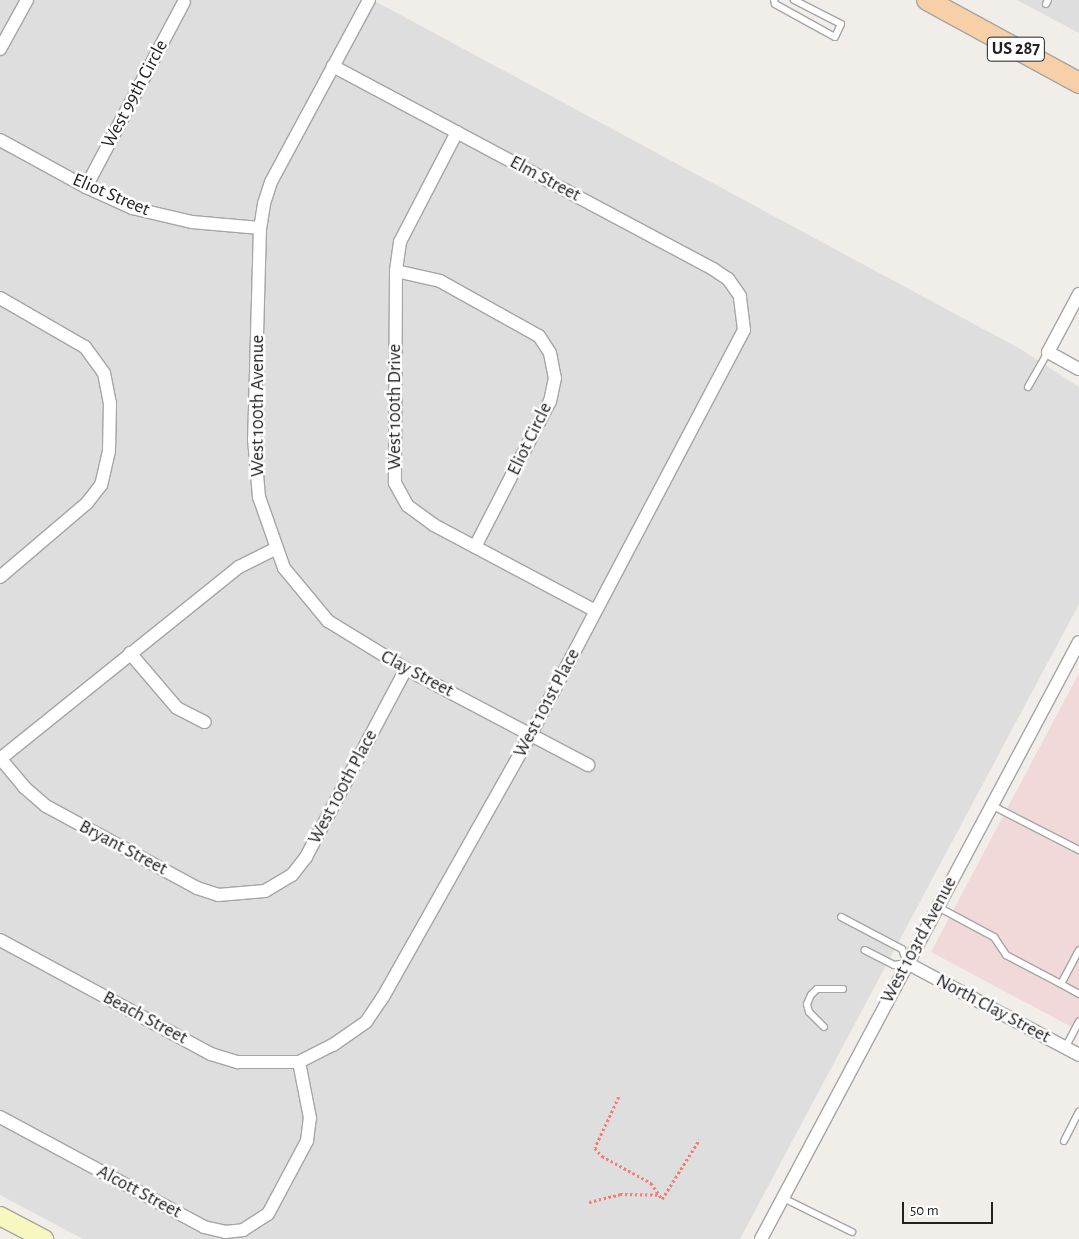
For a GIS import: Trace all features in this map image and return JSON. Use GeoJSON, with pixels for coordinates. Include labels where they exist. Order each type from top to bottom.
{"type":"FeatureCollection","features":[{"type":"Feature","properties":{"kind":"main road","name":"US 287"},"geometry":{"type":"LineString","coordinates":[[927,0],[1079,82]]}},
{"type":"Feature","properties":{"kind":"street"},"geometry":{"type":"LineString","coordinates":[[0,49],[26,0]]}},
{"type":"Feature","properties":{"kind":"street","name":"West 100th Avenue"},"geometry":{"type":"LineString","coordinates":[[275,549],[260,496],[254,439],[260,228],[271,182],[369,0]]}},
{"type":"Feature","properties":{"kind":"street","name":"West 99th Circle"},"geometry":{"type":"LineString","coordinates":[[86,187],[184,2]]}},
{"type":"Feature","properties":{"kind":"street","name":"Elm Street"},"geometry":{"type":"LineString","coordinates":[[333,66],[713,269],[735,286],[742,306]]}},
{"type":"Feature","properties":{"kind":"street","name":"West 100th Drive"},"geometry":{"type":"LineString","coordinates":[[457,132],[406,227],[400,242],[396,271],[395,484],[400,495],[421,517],[596,611]]}},
{"type":"Feature","properties":{"kind":"street","name":"Eliot Street"},"geometry":{"type":"LineString","coordinates":[[0,140],[86,187],[160,216],[260,228]]}},
{"type":"Feature","properties":{"kind":"street","name":"Eliot Circle"},"geometry":{"type":"LineString","coordinates":[[396,271],[440,281],[540,336],[550,353],[555,378],[550,401],[476,547]]}},
{"type":"Feature","properties":{"kind":"street"},"geometry":{"type":"LineString","coordinates":[[1079,294],[1048,352],[1079,368]]}},
{"type":"Feature","properties":{"kind":"street"},"geometry":{"type":"LineString","coordinates":[[0,298],[85,347],[104,373],[110,397],[107,470],[94,495],[0,577]]}},
{"type":"Feature","properties":{"kind":"street","name":"West 101st Place"},"geometry":{"type":"LineString","coordinates":[[299,1062],[334,1045],[373,1012],[531,734],[739,342],[745,319],[742,306]]}},
{"type":"Feature","properties":{"kind":"street"},"geometry":{"type":"LineString","coordinates":[[0,758],[239,568],[275,549]]}},
{"type":"Feature","properties":{"kind":"street","name":"Clay Street"},"geometry":{"type":"LineString","coordinates":[[275,549],[294,583],[328,621],[406,670],[588,765]]}},
{"type":"Feature","properties":{"kind":"street","name":"West 103rd Avenue"},"geometry":{"type":"LineString","coordinates":[[761,1239],[1079,642]]}},
{"type":"Feature","properties":{"kind":"street"},"geometry":{"type":"LineString","coordinates":[[130,653],[177,708],[205,722]]}},
{"type":"Feature","properties":{"kind":"street","name":"West 100th Place"},"geometry":{"type":"LineString","coordinates":[[265,891],[292,875],[306,857],[406,670]]}},
{"type":"Feature","properties":{"kind":"street","name":"Bryant Street"},"geometry":{"type":"LineString","coordinates":[[0,758],[24,787],[46,806],[197,888],[230,895],[265,891]]}},
{"type":"Feature","properties":{"kind":"street","name":"Beach Street"},"geometry":{"type":"LineString","coordinates":[[0,940],[211,1054],[263,1064],[299,1062]]}},
{"type":"Feature","properties":{"kind":"street","name":"North Clay Street"},"geometry":{"type":"LineString","coordinates":[[907,963],[1079,1055]]}},
{"type":"Feature","properties":{"kind":"street","name":"Alcott Street"},"geometry":{"type":"LineString","coordinates":[[0,1117],[204,1227],[224,1232],[243,1230],[268,1214],[307,1140],[310,1118],[299,1062]]}},
{"type":"Feature","properties":{"kind":"street"},"geometry":{"type":"LineString","coordinates":[[0,1216],[44,1239]]}},
{"type":"Feature","properties":{"kind":"lane"},"geometry":{"type":"LineString","coordinates":[[774,0],[775,4],[835,37],[841,24],[794,0]]}},
{"type":"Feature","properties":{"kind":"lane"},"geometry":{"type":"LineString","coordinates":[[1028,386],[1048,352]]}},
{"type":"Feature","properties":{"kind":"lane"},"geometry":{"type":"LineString","coordinates":[[992,805],[1079,850]]}},
{"type":"Feature","properties":{"kind":"lane"},"geometry":{"type":"LineString","coordinates":[[937,906],[994,937],[1006,955],[1079,994]]}},
{"type":"Feature","properties":{"kind":"lane"},"geometry":{"type":"LineString","coordinates":[[841,917],[902,949],[907,963],[894,965],[865,950]]}},
{"type":"Feature","properties":{"kind":"lane"},"geometry":{"type":"LineString","coordinates":[[1061,984],[1079,950]]}},
{"type":"Feature","properties":{"kind":"lane"},"geometry":{"type":"LineString","coordinates":[[824,1027],[809,1012],[807,1004],[811,995],[818,989],[843,989]]}},
{"type":"Feature","properties":{"kind":"lane"},"geometry":{"type":"LineString","coordinates":[[1065,1048],[1079,1022]]}},
{"type":"Feature","properties":{"kind":"lane"},"geometry":{"type":"LineString","coordinates":[[1064,1141],[1079,1112]]}},
{"type":"Feature","properties":{"kind":"lane"},"geometry":{"type":"LineString","coordinates":[[782,1198],[852,1232]]}},
{"type":"Feature","properties":{"kind":"path"},"geometry":{"type":"LineString","coordinates":[[619,1097],[595,1148],[602,1156],[651,1183],[659,1195]]}},
{"type":"Feature","properties":{"kind":"path"},"geometry":{"type":"LineString","coordinates":[[589,1202],[620,1194],[659,1195],[662,1198],[699,1140]]}},
{"type":"Feature","properties":{"kind":"shaded area"},"geometry":{"type":"Polygon","coordinates":[[[0,0],[373,0],[1022,350],[1079,387],[1079,604],[740,1239],[83,1239],[0,1195],[0,0]]]}},
{"type":"Feature","properties":{"kind":"shaded area"},"geometry":{"type":"Polygon","coordinates":[[[1017,0],[1079,0],[1079,33],[1017,0]]]}},
{"type":"Feature","properties":{"kind":"shaded area"},"geometry":{"type":"Polygon","coordinates":[[[1079,673],[1079,1031],[931,952],[1079,673]]]}}]}
